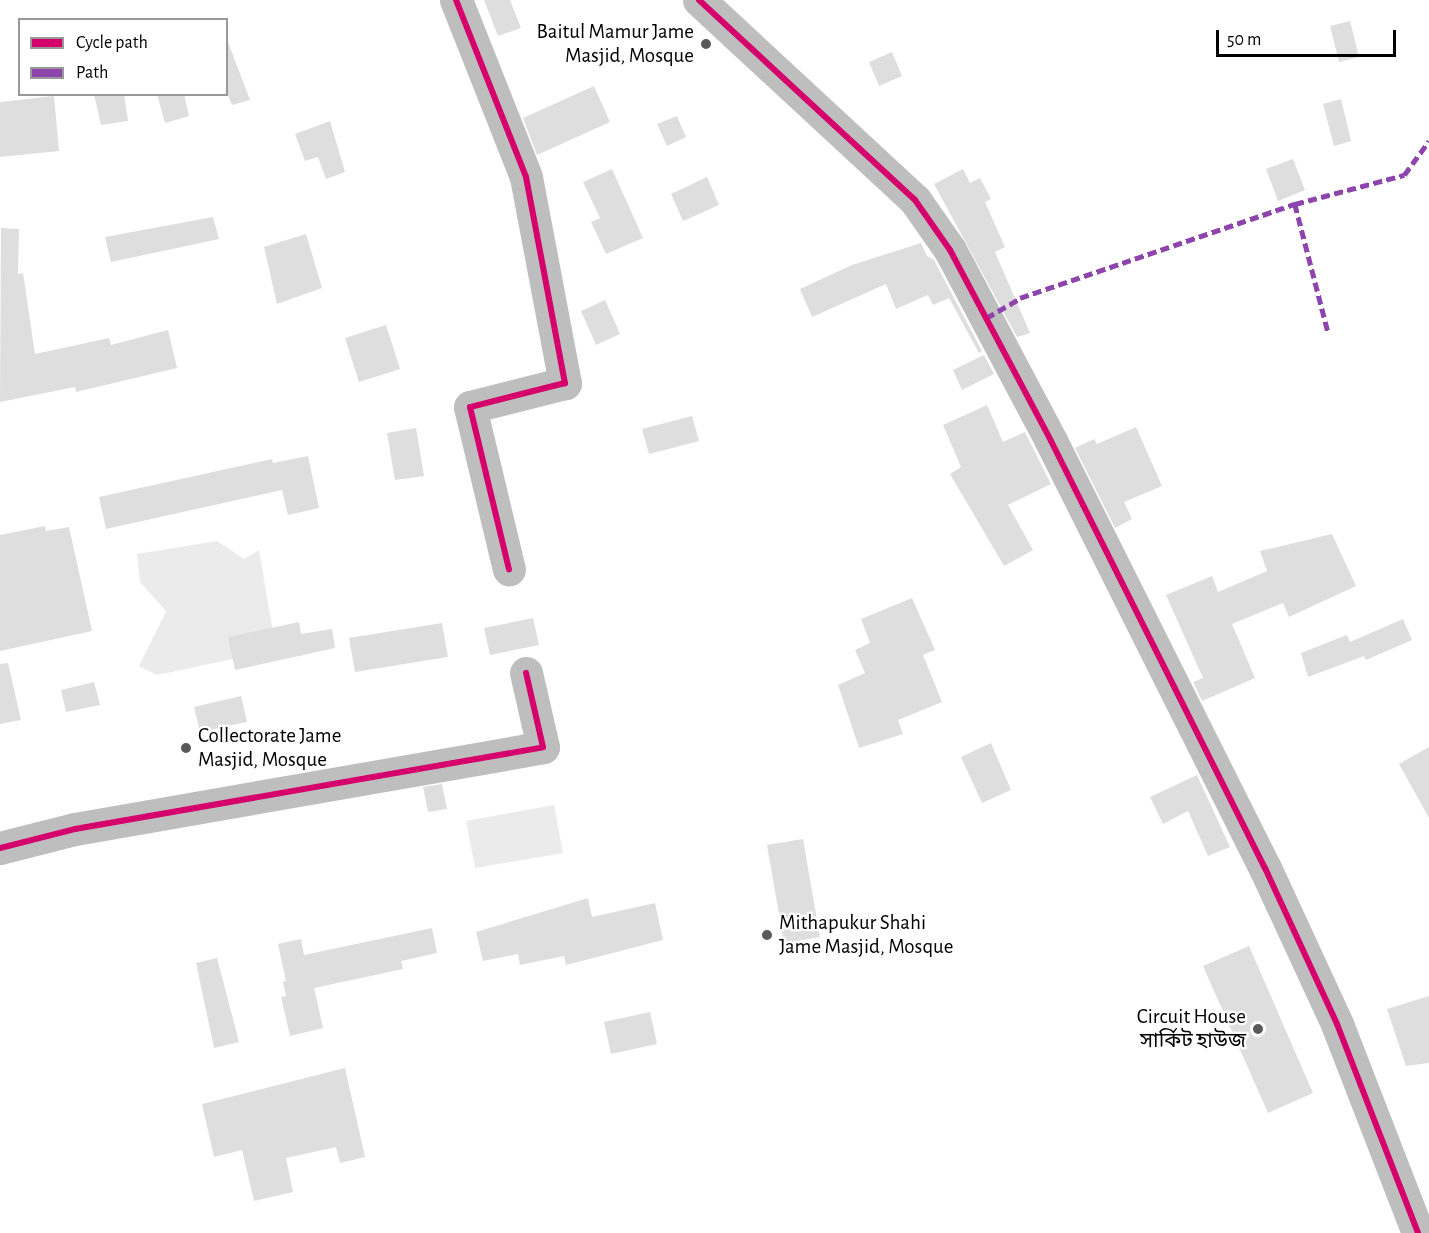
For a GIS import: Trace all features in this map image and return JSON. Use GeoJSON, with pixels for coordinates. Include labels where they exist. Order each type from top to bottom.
{"type":"FeatureCollection","features":[{"type":"Feature","properties":{"kind":"street"},"geometry":{"type":"LineString","coordinates":[[456,0],[526,177],[565,383],[470,406],[509,569]]}},
{"type":"Feature","properties":{"kind":"street"},"geometry":{"type":"LineString","coordinates":[[699,0],[915,200],[950,250],[1051,441],[1265,868],[1337,1024],[1418,1233]]}},
{"type":"Feature","properties":{"kind":"street"},"geometry":{"type":"LineString","coordinates":[[0,848],[75,829],[543,747],[526,673]]}},
{"type":"Feature","properties":{"kind":"shaded area"},"geometry":{"type":"Polygon","coordinates":[[[217,541],[244,559],[259,550],[276,650],[157,675],[139,666],[166,611],[140,582],[137,554],[217,541]]]}},
{"type":"Feature","properties":{"kind":"shaded area"},"geometry":{"type":"Polygon","coordinates":[[[554,805],[563,853],[475,868],[466,821],[554,805]]]}},
{"type":"Feature","properties":{"kind":"building"},"geometry":{"type":"Polygon","coordinates":[[[484,0],[510,0],[521,28],[498,36],[484,0]]]}},
{"type":"Feature","properties":{"kind":"building"},"geometry":{"type":"Polygon","coordinates":[[[1350,21],[1359,57],[1339,62],[1330,26],[1350,21]]]}},
{"type":"Feature","properties":{"kind":"building"},"geometry":{"type":"Polygon","coordinates":[[[228,42],[250,100],[232,105],[228,96],[228,42]]]}},
{"type":"Feature","properties":{"kind":"building"},"geometry":{"type":"Polygon","coordinates":[[[892,52],[902,76],[879,86],[869,62],[892,52]]]}},
{"type":"Feature","properties":{"kind":"building"},"geometry":{"type":"Polygon","coordinates":[[[594,86],[610,122],[537,155],[523,118],[594,86]]]}},
{"type":"Feature","properties":{"kind":"building"},"geometry":{"type":"Polygon","coordinates":[[[54,96],[59,151],[0,157],[0,102],[54,96]]]}},
{"type":"Feature","properties":{"kind":"building"},"geometry":{"type":"Polygon","coordinates":[[[94,96],[124,96],[128,121],[101,125],[94,96]]]}},
{"type":"Feature","properties":{"kind":"building"},"geometry":{"type":"Polygon","coordinates":[[[158,96],[184,96],[189,116],[165,123],[158,96]]]}},
{"type":"Feature","properties":{"kind":"building"},"geometry":{"type":"Polygon","coordinates":[[[1341,99],[1351,141],[1334,146],[1323,104],[1341,99]]]}},
{"type":"Feature","properties":{"kind":"building"},"geometry":{"type":"Polygon","coordinates":[[[677,116],[686,137],[667,146],[657,124],[677,116]]]}},
{"type":"Feature","properties":{"kind":"building"},"geometry":{"type":"Polygon","coordinates":[[[330,121],[345,172],[326,179],[318,157],[305,161],[295,134],[330,121]]]}},
{"type":"Feature","properties":{"kind":"building"},"geometry":{"type":"Polygon","coordinates":[[[1293,159],[1305,190],[1278,201],[1266,169],[1293,159]]]}},
{"type":"Feature","properties":{"kind":"building"},"geometry":{"type":"Polygon","coordinates":[[[612,169],[643,238],[606,254],[591,222],[600,218],[583,182],[612,169]]]}},
{"type":"Feature","properties":{"kind":"building"},"geometry":{"type":"Polygon","coordinates":[[[963,169],[970,183],[980,178],[991,199],[985,202],[1005,247],[995,252],[1030,333],[1017,337],[934,184],[963,169]]]}},
{"type":"Feature","properties":{"kind":"building"},"geometry":{"type":"Polygon","coordinates":[[[707,177],[719,205],[683,221],[671,194],[707,177]]]}},
{"type":"Feature","properties":{"kind":"building"},"geometry":{"type":"Polygon","coordinates":[[[213,217],[219,239],[111,262],[105,237],[213,217]]]}},
{"type":"Feature","properties":{"kind":"building"},"geometry":{"type":"Polygon","coordinates":[[[1,228],[19,229],[18,274],[23,273],[35,354],[109,338],[111,345],[168,330],[177,368],[76,392],[75,387],[0,402],[1,228]]]}},
{"type":"Feature","properties":{"kind":"building"},"geometry":{"type":"Polygon","coordinates":[[[306,234],[322,288],[277,304],[264,247],[306,234]]]}},
{"type":"Feature","properties":{"kind":"building"},"geometry":{"type":"Polygon","coordinates":[[[921,243],[927,256],[934,260],[982,351],[979,353],[949,298],[933,305],[928,295],[896,309],[886,284],[812,317],[800,289],[852,265],[921,243]]]}},
{"type":"Feature","properties":{"kind":"building"},"geometry":{"type":"Polygon","coordinates":[[[605,300],[620,334],[596,345],[581,311],[605,300]]]}},
{"type":"Feature","properties":{"kind":"building"},"geometry":{"type":"Polygon","coordinates":[[[386,325],[400,369],[359,382],[345,338],[386,325]]]}},
{"type":"Feature","properties":{"kind":"building"},"geometry":{"type":"Polygon","coordinates":[[[984,355],[994,374],[962,390],[953,370],[984,355]]]}},
{"type":"Feature","properties":{"kind":"building"},"geometry":{"type":"Polygon","coordinates":[[[987,405],[1003,442],[1025,432],[1051,484],[1008,505],[1033,550],[1004,566],[950,474],[961,467],[943,425],[987,405]]]}},
{"type":"Feature","properties":{"kind":"building"},"geometry":{"type":"Polygon","coordinates":[[[692,416],[699,441],[649,454],[642,429],[692,416]]]}},
{"type":"Feature","properties":{"kind":"building"},"geometry":{"type":"Polygon","coordinates":[[[1136,427],[1162,486],[1124,502],[1132,519],[1115,528],[1075,448],[1094,439],[1097,444],[1136,427]]]}},
{"type":"Feature","properties":{"kind":"building"},"geometry":{"type":"Polygon","coordinates":[[[416,428],[424,476],[395,480],[387,433],[416,428]]]}},
{"type":"Feature","properties":{"kind":"building"},"geometry":{"type":"Polygon","coordinates":[[[308,456],[319,508],[288,515],[282,490],[106,529],[99,497],[272,459],[273,463],[308,456]]]}},
{"type":"Feature","properties":{"kind":"building"},"geometry":{"type":"Polygon","coordinates":[[[45,526],[46,531],[69,527],[92,631],[0,651],[0,535],[45,526]]]}},
{"type":"Feature","properties":{"kind":"building"},"geometry":{"type":"Polygon","coordinates":[[[1332,534],[1356,586],[1289,617],[1283,603],[1232,624],[1255,678],[1202,701],[1193,682],[1203,678],[1166,595],[1212,576],[1218,592],[1267,571],[1260,551],[1332,534]]]}},
{"type":"Feature","properties":{"kind":"building"},"geometry":{"type":"Polygon","coordinates":[[[912,598],[935,650],[923,655],[942,702],[898,720],[903,734],[859,748],[838,685],[865,673],[855,650],[870,643],[861,619],[912,598]]]}},
{"type":"Feature","properties":{"kind":"building"},"geometry":{"type":"Polygon","coordinates":[[[533,618],[539,645],[490,655],[484,628],[533,618]]]}},
{"type":"Feature","properties":{"kind":"building"},"geometry":{"type":"Polygon","coordinates":[[[1403,619],[1412,640],[1366,660],[1364,656],[1308,677],[1301,653],[1347,635],[1350,642],[1403,619]]]}},
{"type":"Feature","properties":{"kind":"building"},"geometry":{"type":"Polygon","coordinates":[[[299,622],[301,634],[332,629],[335,648],[235,670],[228,637],[299,622]]]}},
{"type":"Feature","properties":{"kind":"building"},"geometry":{"type":"Polygon","coordinates":[[[442,623],[448,657],[355,672],[349,638],[442,623]]]}},
{"type":"Feature","properties":{"kind":"building"},"geometry":{"type":"Polygon","coordinates":[[[8,663],[21,720],[0,724],[0,664],[8,663]]]}},
{"type":"Feature","properties":{"kind":"building"},"geometry":{"type":"Polygon","coordinates":[[[94,682],[100,705],[66,712],[61,690],[94,682]]]}},
{"type":"Feature","properties":{"kind":"building"},"geometry":{"type":"Polygon","coordinates":[[[241,696],[247,722],[200,732],[194,707],[241,696]]]}},
{"type":"Feature","properties":{"kind":"building"},"geometry":{"type":"Polygon","coordinates":[[[991,743],[1011,790],[982,803],[961,757],[991,743]]]}},
{"type":"Feature","properties":{"kind":"building"},"geometry":{"type":"Polygon","coordinates":[[[1429,747],[1429,818],[1399,764],[1429,747]]]}},
{"type":"Feature","properties":{"kind":"building"},"geometry":{"type":"Polygon","coordinates":[[[1197,775],[1230,847],[1208,856],[1188,811],[1163,824],[1150,797],[1197,775]]]}},
{"type":"Feature","properties":{"kind":"building"},"geometry":{"type":"Polygon","coordinates":[[[442,784],[447,809],[428,812],[423,787],[442,784]]]}},
{"type":"Feature","properties":{"kind":"building"},"geometry":{"type":"Polygon","coordinates":[[[803,839],[820,937],[784,943],[767,845],[803,839]]]}},
{"type":"Feature","properties":{"kind":"building"},"geometry":{"type":"Polygon","coordinates":[[[588,898],[592,917],[655,903],[663,940],[566,965],[564,956],[520,965],[518,954],[483,961],[476,932],[588,898]]]}},
{"type":"Feature","properties":{"kind":"building"},"geometry":{"type":"Polygon","coordinates":[[[432,928],[437,953],[401,961],[403,969],[314,988],[323,1028],[290,1036],[281,997],[286,996],[283,982],[286,981],[278,944],[301,939],[304,955],[432,928]]]}},
{"type":"Feature","properties":{"kind":"building","name":"Circuit House সার্কিট হাউজ"},"geometry":{"type":"Polygon","coordinates":[[[1249,946],[1313,1093],[1268,1113],[1203,966],[1249,946]]]}},
{"type":"Feature","properties":{"kind":"building"},"geometry":{"type":"Polygon","coordinates":[[[217,958],[239,1042],[214,1048],[196,963],[217,958]]]}},
{"type":"Feature","properties":{"kind":"building"},"geometry":{"type":"Polygon","coordinates":[[[1429,996],[1429,1063],[1406,1066],[1387,1009],[1429,996]]]}},
{"type":"Feature","properties":{"kind":"building"},"geometry":{"type":"Polygon","coordinates":[[[650,1012],[657,1044],[611,1054],[604,1022],[650,1012]]]}},
{"type":"Feature","properties":{"kind":"building"},"geometry":{"type":"Polygon","coordinates":[[[345,1068],[365,1157],[340,1163],[336,1147],[286,1158],[293,1192],[254,1201],[242,1150],[214,1157],[202,1104],[345,1068]]]}},
{"type":"Feature","properties":{"kind":"marked path"},"geometry":{"type":"LineString","coordinates":[[1295,204],[1404,175],[1429,141]]}},
{"type":"Feature","properties":{"kind":"marked path"},"geometry":{"type":"LineString","coordinates":[[986,318],[1020,298],[1295,204],[1328,332]]}},
{"type":"Feature","properties":{"kind":"cycle path"},"geometry":{"type":"LineString","coordinates":[[456,0],[526,177],[565,383],[470,407],[509,569]]}},
{"type":"Feature","properties":{"kind":"cycle path"},"geometry":{"type":"LineString","coordinates":[[699,0],[915,200],[950,250],[1051,441],[1265,868],[1337,1024],[1418,1233]]}},
{"type":"Feature","properties":{"kind":"cycle path"},"geometry":{"type":"LineString","coordinates":[[0,848],[75,829],[543,747],[526,673]]}},
{"type":"Feature","properties":{"kind":"place","name":"Baitul Mamur Jame Masjid, Mosque"},"geometry":{"type":"Point","coordinates":[706,44]}},
{"type":"Feature","properties":{"kind":"place","name":"Collectorate Jame Masjid, Mosque"},"geometry":{"type":"Point","coordinates":[186,748]}},
{"type":"Feature","properties":{"kind":"place","name":"Mithapukur Shahi Jame Masjid, Mosque"},"geometry":{"type":"Point","coordinates":[767,935]}},
{"type":"Feature","properties":{"kind":"place","name":"Circuit House সার্কিট হাউজ"},"geometry":{"type":"Point","coordinates":[1258,1029]}}]}
